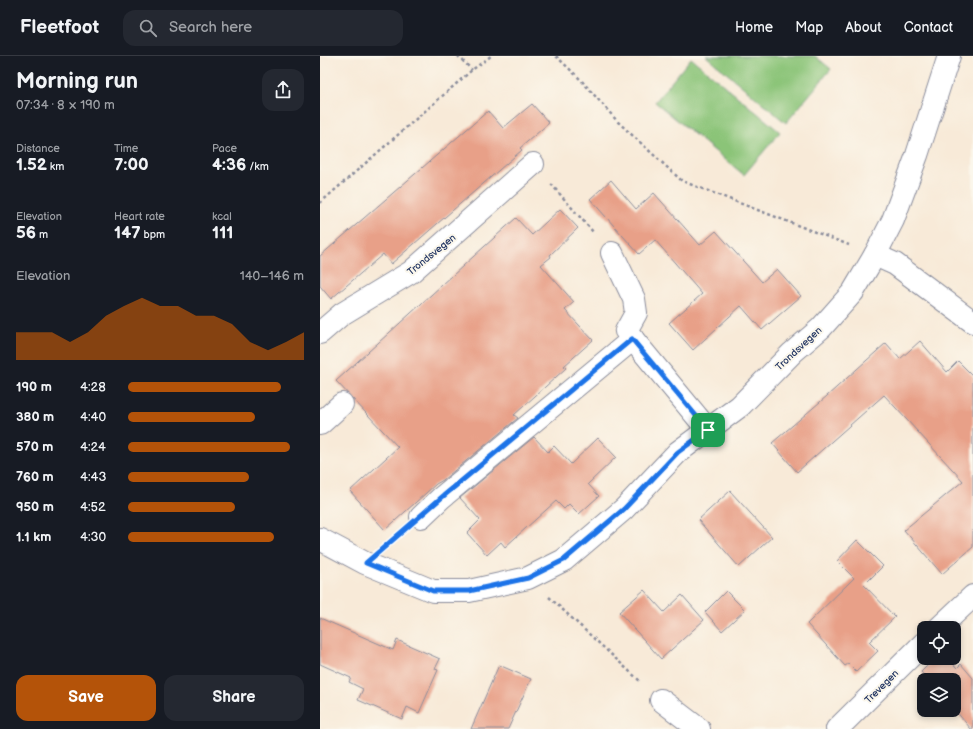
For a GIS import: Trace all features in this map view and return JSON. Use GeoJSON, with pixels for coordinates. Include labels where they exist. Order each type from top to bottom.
{"type":"FeatureCollection","features":[{"type":"Feature","properties":{"kind":"street","name":"Trondsvegen"},"geometry":{"type":"LineString","coordinates":[[320,539],[366,563],[433,591],[469,591],[528,578],[564,560],[624,509],[678,452],[740,406],[792,353],[821,328],[852,292],[875,255],[896,212],[917,155],[949,56]]}},
{"type":"Feature","properties":{"kind":"street","name":"Trondsvegen"},"geometry":{"type":"LineString","coordinates":[[320,333],[342,314],[411,272],[533,164]]}},
{"type":"Feature","properties":{"kind":"street"},"geometry":{"type":"LineString","coordinates":[[612,253],[634,299],[636,313],[626,331],[708,430]]}},
{"type":"Feature","properties":{"kind":"street"},"geometry":{"type":"LineString","coordinates":[[875,255],[895,264],[973,322]]}},
{"type":"Feature","properties":{"kind":"street"},"geometry":{"type":"LineString","coordinates":[[421,516],[632,339]]}},
{"type":"Feature","properties":{"kind":"street"},"geometry":{"type":"LineString","coordinates":[[320,424],[342,404]]}},
{"type":"Feature","properties":{"kind":"street"},"geometry":{"type":"LineString","coordinates":[[946,621],[973,596]]}},
{"type":"Feature","properties":{"kind":"street","name":"Trevegen"},"geometry":{"type":"LineString","coordinates":[[837,729],[917,650]]}},
{"type":"Feature","properties":{"kind":"street"},"geometry":{"type":"LineString","coordinates":[[661,700],[698,729]]}},
{"type":"Feature","properties":{"kind":"path"},"geometry":{"type":"LineString","coordinates":[[458,56],[472,70]]}},
{"type":"Feature","properties":{"kind":"path"},"geometry":{"type":"LineString","coordinates":[[320,203],[472,70],[491,56]]}},
{"type":"Feature","properties":{"kind":"path"},"geometry":{"type":"LineString","coordinates":[[556,56],[581,80],[618,122],[682,181],[875,255]]}},
{"type":"Feature","properties":{"kind":"path"},"geometry":{"type":"LineString","coordinates":[[533,164],[612,253]]}},
{"type":"Feature","properties":{"kind":"path"},"geometry":{"type":"LineString","coordinates":[[366,563],[421,516]]}},
{"type":"Feature","properties":{"kind":"path"},"geometry":{"type":"LineString","coordinates":[[528,578],[661,700]]}},
{"type":"Feature","properties":{"kind":"green space"},"geometry":{"type":"Polygon","coordinates":[[[706,56],[815,56],[831,69],[786,123],[706,56]]]}},
{"type":"Feature","properties":{"kind":"green space"},"geometry":{"type":"Polygon","coordinates":[[[691,58],[780,132],[744,175],[655,102],[691,58]]]}},
{"type":"Feature","properties":{"kind":"building"},"geometry":{"type":"Polygon","coordinates":[[[532,104],[549,123],[520,148],[522,150],[391,264],[383,254],[331,299],[320,286],[320,256],[488,111],[503,128],[532,104]]]}},
{"type":"Feature","properties":{"kind":"building"},"geometry":{"type":"Polygon","coordinates":[[[611,180],[636,209],[654,193],[700,245],[716,231],[762,282],[777,269],[801,296],[762,330],[741,306],[693,350],[669,323],[702,294],[655,240],[639,254],[590,199],[611,180]]]}},
{"type":"Feature","properties":{"kind":"building"},"geometry":{"type":"Polygon","coordinates":[[[560,209],[578,228],[550,255],[551,257],[541,265],[574,302],[565,310],[593,340],[564,366],[566,368],[514,415],[518,418],[443,480],[436,484],[385,530],[350,491],[398,447],[336,381],[516,218],[532,235],[560,209]]]}},
{"type":"Feature","properties":{"kind":"building"},"geometry":{"type":"Polygon","coordinates":[[[920,341],[947,372],[958,361],[973,376],[973,547],[942,574],[904,530],[963,481],[884,395],[797,472],[772,443],[886,343],[900,359],[920,341]]]}},
{"type":"Feature","properties":{"kind":"building"},"geometry":{"type":"Polygon","coordinates":[[[534,437],[548,452],[554,446],[571,464],[598,438],[616,457],[588,484],[599,496],[579,514],[569,504],[564,509],[556,501],[505,547],[501,542],[487,555],[467,533],[480,520],[460,498],[534,437]]]}},
{"type":"Feature","properties":{"kind":"building"},"geometry":{"type":"Polygon","coordinates":[[[730,491],[772,537],[739,567],[698,520],[730,491]]]}},
{"type":"Feature","properties":{"kind":"building"},"geometry":{"type":"Polygon","coordinates":[[[857,540],[883,566],[864,585],[895,617],[869,642],[878,651],[856,672],[848,664],[845,666],[807,624],[854,578],[837,561],[857,540]]]}},
{"type":"Feature","properties":{"kind":"building"},"geometry":{"type":"Polygon","coordinates":[[[644,590],[664,612],[682,595],[704,620],[661,659],[619,612],[644,590]]]}},
{"type":"Feature","properties":{"kind":"building"},"geometry":{"type":"Polygon","coordinates":[[[726,591],[745,610],[722,631],[705,612],[726,591]]]}},
{"type":"Feature","properties":{"kind":"building"},"geometry":{"type":"Polygon","coordinates":[[[320,618],[393,650],[397,640],[440,659],[435,669],[438,670],[419,713],[407,707],[402,719],[358,700],[363,689],[349,682],[351,678],[320,664],[320,618]]]}},
{"type":"Feature","properties":{"kind":"building"},"geometry":{"type":"Polygon","coordinates":[[[961,664],[973,678],[973,729],[971,729],[961,717],[961,673],[921,672],[928,665],[954,665],[957,668],[961,664]]]}},
{"type":"Feature","properties":{"kind":"building"},"geometry":{"type":"Polygon","coordinates":[[[499,665],[531,679],[508,729],[471,729],[499,665]]]}},
{"type":"Feature","properties":{"kind":"route"},"geometry":{"type":"LineString","coordinates":[[632,339],[708,430],[678,452],[624,509],[564,560],[528,578],[469,591],[433,591],[366,563],[441,498],[502,449],[632,339]]}}]}
